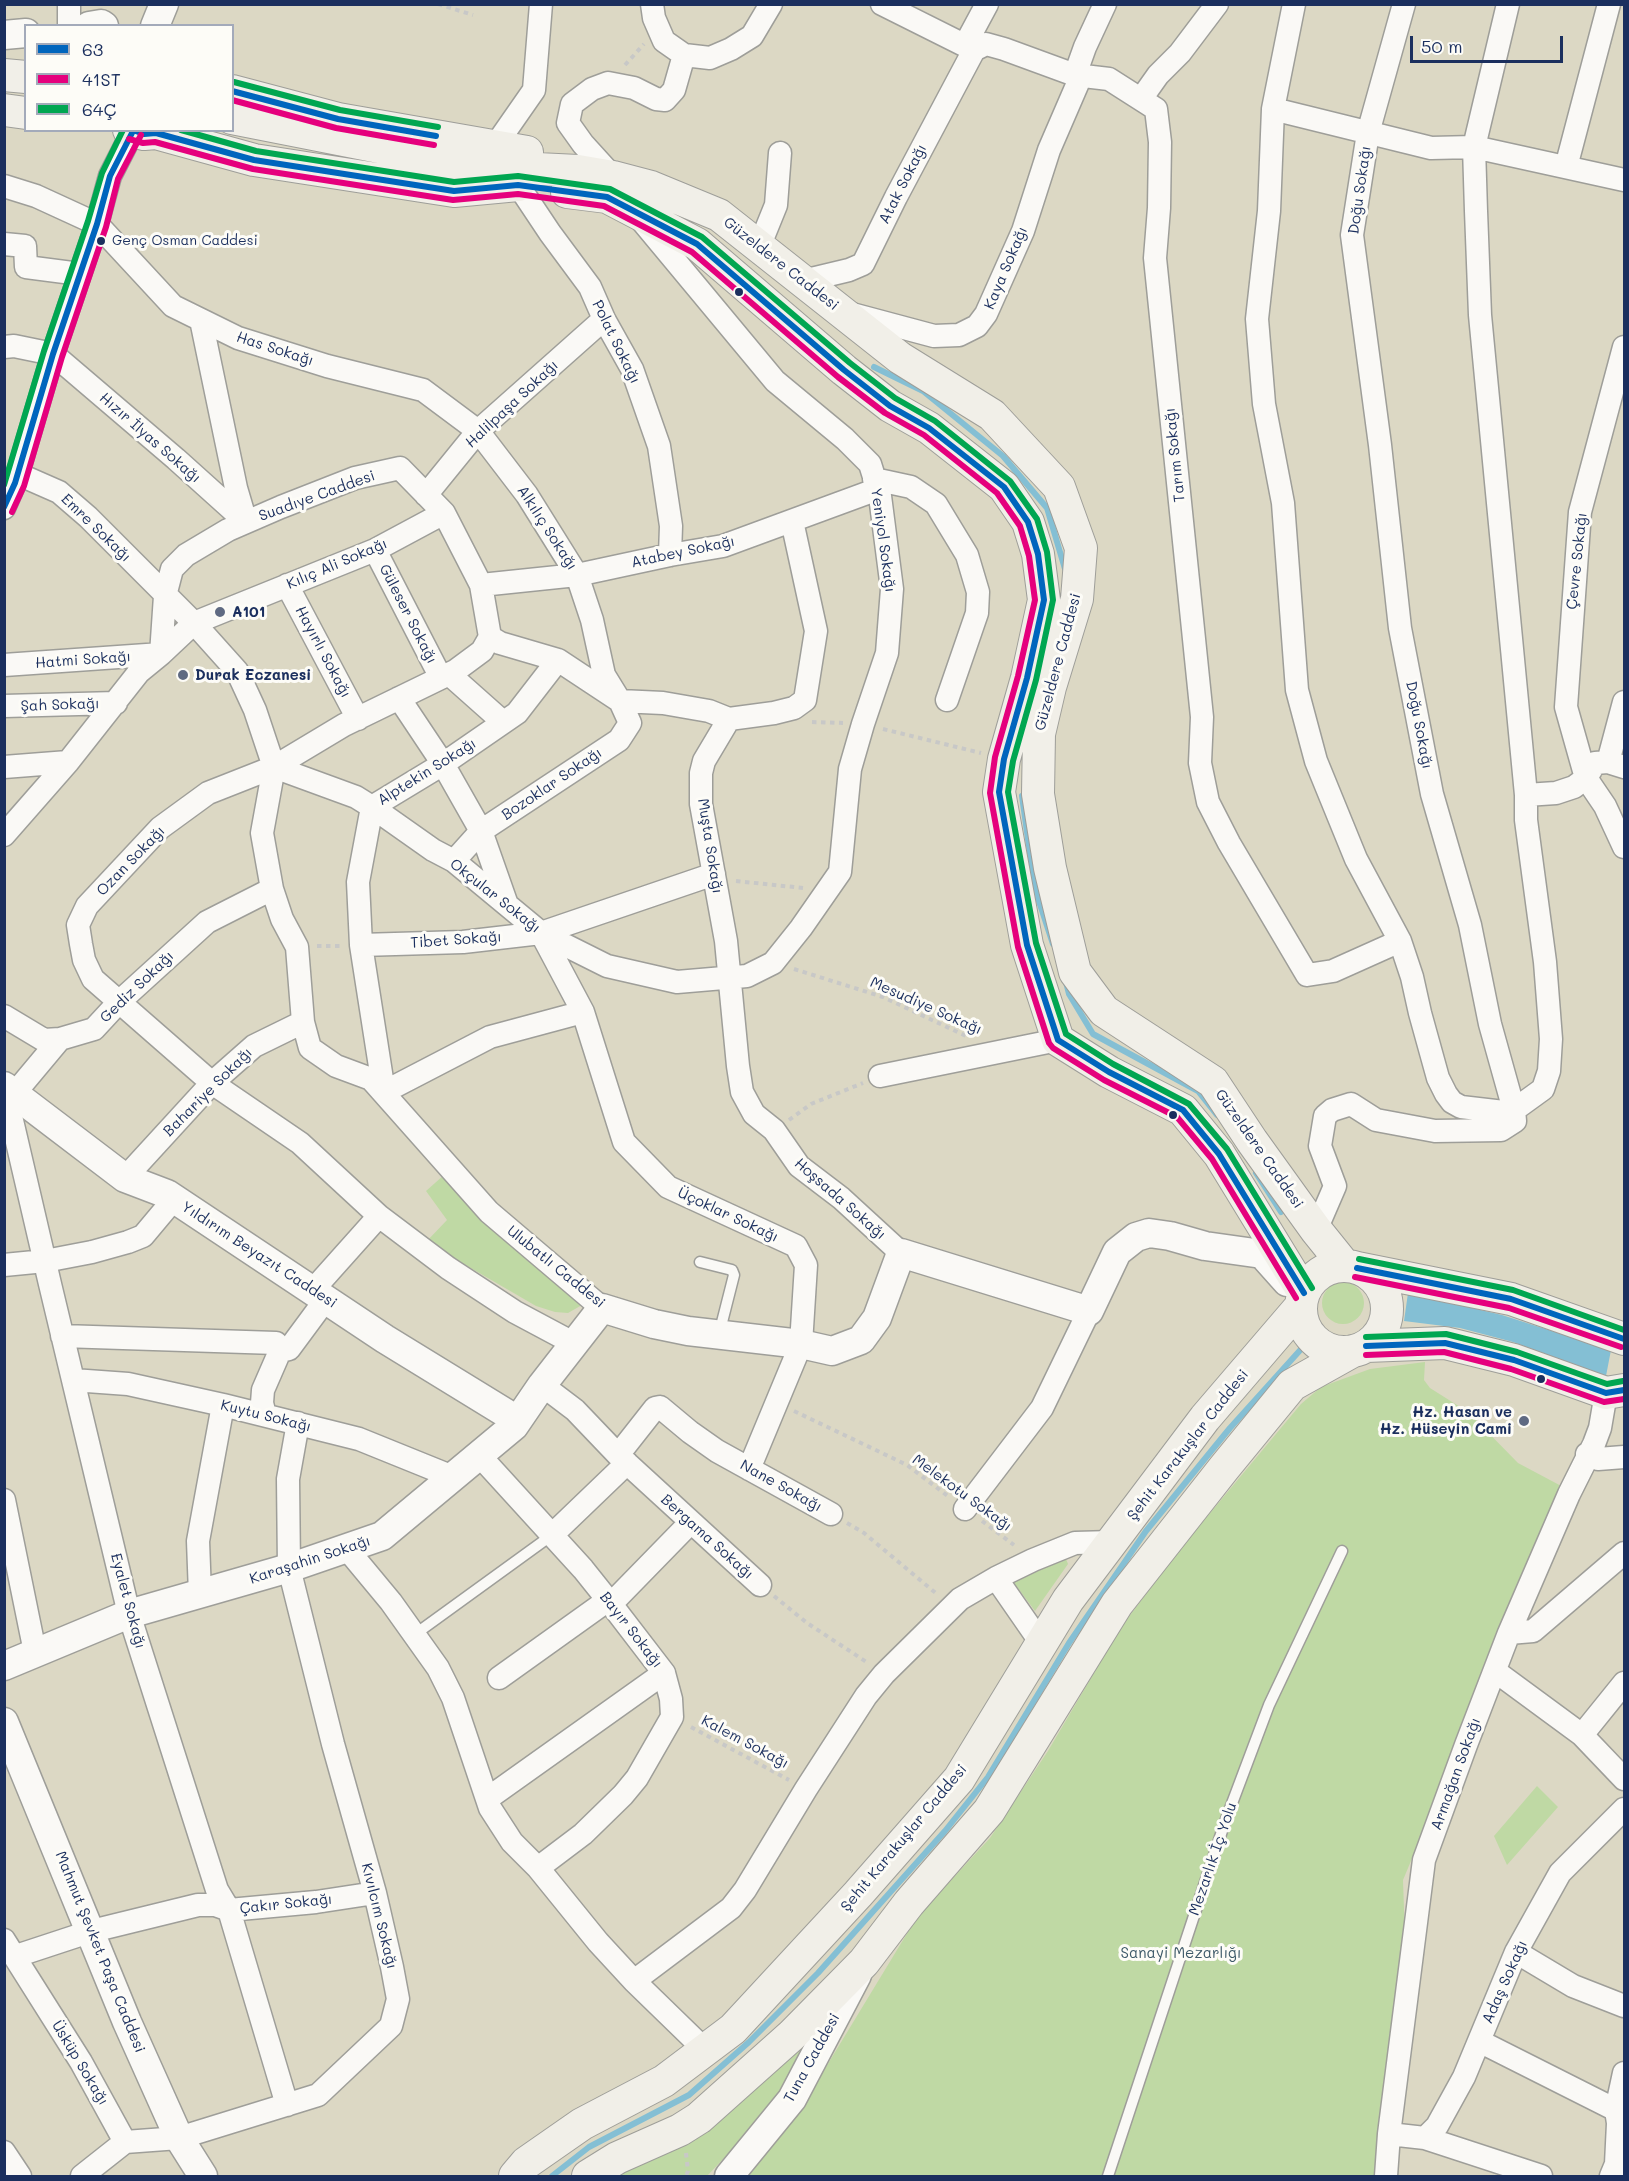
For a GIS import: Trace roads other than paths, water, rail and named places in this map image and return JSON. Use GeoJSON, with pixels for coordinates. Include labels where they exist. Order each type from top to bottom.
{"type":"FeatureCollection","features":[{"type":"Feature","properties":{"kind":"main road"},"geometry":{"type":"LineString","coordinates":[[4,75],[24,77]]}},
{"type":"Feature","properties":{"kind":"main road"},"geometry":{"type":"LineString","coordinates":[[4,91],[24,93]]}},
{"type":"Feature","properties":{"kind":"main road"},"geometry":{"type":"LineString","coordinates":[[234,92],[338,119],[531,153],[578,171]]}},
{"type":"Feature","properties":{"kind":"main road"},"geometry":{"type":"LineString","coordinates":[[4,110],[24,113]]}},
{"type":"Feature","properties":{"kind":"main road","name":"Güzeldere Caddesi"},"geometry":{"type":"LineString","coordinates":[[234,118],[476,166],[578,171],[651,187],[719,215],[900,358],[992,415],[1059,488],[1081,548],[1077,599],[1050,687],[1039,734],[1038,794],[1050,868],[1075,972],[1104,1011],[1213,1082],[1316,1230],[1351,1267]]}},
{"type":"Feature","properties":{"kind":"main road","name":"Güzeldere Caddesi"},"geometry":{"type":"LineString","coordinates":[[234,131],[283,143],[518,185],[607,197],[697,244],[854,378],[890,406],[929,428],[1004,487],[1028,522],[1038,554],[1044,600],[1027,678],[1004,759],[999,792],[1027,945],[1058,1040]]}},
{"type":"Feature","properties":{"kind":"main road"},"geometry":{"type":"LineString","coordinates":[[146,132],[254,160],[453,191],[518,185]]}},
{"type":"Feature","properties":{"kind":"main road"},"geometry":{"type":"LineString","coordinates":[[999,792],[1010,783],[1018,782],[1028,785],[1038,794]]}},
{"type":"Feature","properties":{"kind":"main road"},"geometry":{"type":"LineString","coordinates":[[1058,1040],[1109,1072],[1183,1110],[1219,1154],[1303,1299]]}},
{"type":"Feature","properties":{"kind":"main road"},"geometry":{"type":"LineString","coordinates":[[588,2176],[617,2158],[680,2130],[699,2118],[792,2035],[864,1962],[909,1903],[989,1811],[1117,1604],[1292,1385],[1377,1337],[1384,1325],[1387,1311],[1386,1297],[1380,1284],[1370,1274],[1351,1267]]}},
{"type":"Feature","properties":{"kind":"main road"},"geometry":{"type":"LineString","coordinates":[[1616,1392],[1514,1360],[1444,1343],[1333,1350],[1316,1341],[1307,1331],[1302,1319],[1303,1299],[1311,1282],[1320,1273],[1332,1268],[1351,1267],[1511,1299],[1624,1339]]}},
{"type":"Feature","properties":{"kind":"main road","name":"Şehit Karakuşlar Caddesi"},"geometry":{"type":"LineString","coordinates":[[515,2176],[526,2163],[582,2124],[664,2081],[733,2029],[858,1894],[959,1779],[1068,1600],[1205,1418],[1303,1299]]}},
{"type":"Feature","properties":{"kind":"street"},"geometry":{"type":"LineString","coordinates":[[69,4],[69,24]]}},
{"type":"Feature","properties":{"kind":"street"},"geometry":{"type":"LineString","coordinates":[[156,24],[164,4]]}},
{"type":"Feature","properties":{"kind":"street"},"geometry":{"type":"LineString","coordinates":[[495,146],[534,90],[541,4]]}},
{"type":"Feature","properties":{"kind":"street"},"geometry":{"type":"LineString","coordinates":[[652,4],[664,41],[684,55],[710,58],[732,49],[752,36],[771,4]]}},
{"type":"Feature","properties":{"kind":"street","name":"Tarım Sokağı"},"geometry":{"type":"LineString","coordinates":[[882,4],[970,48],[986,44],[1078,76],[1109,79],[1156,109],[1160,142],[1159,208],[1155,258],[1202,717],[1200,763],[1208,802],[1228,843],[1307,975],[1332,971],[1400,941]]}},
{"type":"Feature","properties":{"kind":"street","name":"Atak Sokağı"},"geometry":{"type":"LineString","coordinates":[[803,281],[849,270],[863,264],[970,48],[987,4]]}},
{"type":"Feature","properties":{"kind":"street","name":"Kaya Sokağı"},"geometry":{"type":"LineString","coordinates":[[841,311],[934,336],[959,335],[977,326],[986,314],[1023,231],[1049,150],[1078,76],[1085,47],[1105,4]]}},
{"type":"Feature","properties":{"kind":"street"},"geometry":{"type":"LineString","coordinates":[[1141,99],[1217,4]]}},
{"type":"Feature","properties":{"kind":"street"},"geometry":{"type":"LineString","coordinates":[[1294,4],[1273,109],[1269,211],[1257,319],[1264,404],[1283,503],[1296,690],[1316,761],[1351,848],[1400,941],[1412,976],[1438,1078],[1452,1102],[1461,1107],[1504,1112],[1514,1110],[1543,1089],[1549,1071],[1551,1039],[1545,962],[1526,820],[1526,795],[1480,315],[1474,147],[1508,4]]}},
{"type":"Feature","properties":{"kind":"street","name":"Doğu Sokağı"},"geometry":{"type":"LineString","coordinates":[[1404,4],[1368,133],[1352,235],[1380,445],[1400,628],[1432,794],[1470,925],[1490,1024],[1514,1110]]}},
{"type":"Feature","properties":{"kind":"street"},"geometry":{"type":"LineString","coordinates":[[1566,167],[1609,4]]}},
{"type":"Feature","properties":{"kind":"street"},"geometry":{"type":"LineString","coordinates":[[4,35],[24,33]]}},
{"type":"Feature","properties":{"kind":"street"},"geometry":{"type":"LineString","coordinates":[[613,177],[583,144],[568,123],[572,104],[592,89],[608,83],[634,88],[656,99],[665,100],[674,90],[684,55]]}},
{"type":"Feature","properties":{"kind":"street"},"geometry":{"type":"LineString","coordinates":[[1273,109],[1431,148],[1474,147],[1624,180]]}},
{"type":"Feature","properties":{"kind":"street"},"geometry":{"type":"LineString","coordinates":[[4,508],[97,224],[110,176],[141,132]]}},
{"type":"Feature","properties":{"kind":"street"},"geometry":{"type":"LineString","coordinates":[[759,247],[776,205],[780,153]]}},
{"type":"Feature","properties":{"kind":"street","name":"Polat Sokağı"},"geometry":{"type":"LineString","coordinates":[[518,185],[590,287],[604,319],[632,369],[659,446],[670,526],[670,555]]}},
{"type":"Feature","properties":{"kind":"street"},"geometry":{"type":"LineString","coordinates":[[4,186],[36,196],[97,224]]}},
{"type":"Feature","properties":{"kind":"street","name":"Yeniyol Sokağı"},"geometry":{"type":"LineString","coordinates":[[633,211],[775,381],[845,439],[870,464],[876,484],[892,590],[887,653],[850,769],[840,872],[773,963],[747,976],[731,978]]}},
{"type":"Feature","properties":{"kind":"street","name":"Has Sokağı"},"geometry":{"type":"LineString","coordinates":[[97,224],[173,306],[249,341],[327,366],[423,390],[478,432]]}},
{"type":"Feature","properties":{"kind":"street"},"geometry":{"type":"LineString","coordinates":[[4,244],[26,246],[26,267],[80,274]]}},
{"type":"Feature","properties":{"kind":"street","name":"Halilpaşa Sokağı"},"geometry":{"type":"LineString","coordinates":[[426,495],[478,432],[604,319]]}},
{"type":"Feature","properties":{"kind":"street"},"geometry":{"type":"LineString","coordinates":[[201,320],[236,488],[246,522]]}},
{"type":"Feature","properties":{"kind":"street"},"geometry":{"type":"LineString","coordinates":[[4,347],[14,346],[53,354]]}},
{"type":"Feature","properties":{"kind":"street","name":"Çevre Sokağı"},"geometry":{"type":"LineString","coordinates":[[1624,347],[1580,512],[1566,707],[1586,778],[1605,806],[1624,847]]}},
{"type":"Feature","properties":{"kind":"street","name":"Hızır İlyas Sokağı"},"geometry":{"type":"LineString","coordinates":[[53,354],[246,522]]}},
{"type":"Feature","properties":{"kind":"street","name":"Alkılıç Sokağı"},"geometry":{"type":"LineString","coordinates":[[478,432],[526,495],[577,575],[592,620],[604,675],[620,701]]}},
{"type":"Feature","properties":{"kind":"street","name":"Suadıye Caddesi"},"geometry":{"type":"LineString","coordinates":[[161,654],[165,596],[172,569],[186,555],[246,522],[355,478],[400,468],[444,513],[479,582],[490,638]]}},
{"type":"Feature","properties":{"kind":"street","name":"Emre Sokağı"},"geometry":{"type":"LineString","coordinates":[[13,478],[59,492],[88,517],[194,623]]}},
{"type":"Feature","properties":{"kind":"street"},"geometry":{"type":"LineString","coordinates":[[876,484],[911,487],[936,504],[967,555],[978,592],[977,613],[948,700]]}},
{"type":"Feature","properties":{"kind":"street","name":"Atabey Sokağı"},"geometry":{"type":"LineString","coordinates":[[479,582],[577,575],[723,546],[792,521],[876,484]]}},
{"type":"Feature","properties":{"kind":"street","name":"Kılıç Ali Sokağı"},"geometry":{"type":"LineString","coordinates":[[194,623],[375,550],[444,513]]}},
{"type":"Feature","properties":{"kind":"street"},"geometry":{"type":"LineString","coordinates":[[274,767],[344,725],[467,664],[482,651],[490,638],[558,660],[620,701],[663,703],[709,711],[729,720],[774,713],[802,715],[816,631],[792,521]]}},
{"type":"Feature","properties":{"kind":"street","name":"Güleser Sokağı"},"geometry":{"type":"LineString","coordinates":[[375,550],[445,676]]}},
{"type":"Feature","properties":{"kind":"street","name":"Hayırlı Sokağı"},"geometry":{"type":"LineString","coordinates":[[287,585],[358,719]]}},
{"type":"Feature","properties":{"kind":"street"},"geometry":{"type":"LineString","coordinates":[[4,835],[68,762],[140,672],[194,623]]}},
{"type":"Feature","properties":{"kind":"street","name":"Ulubatlı Caddesi"},"geometry":{"type":"LineString","coordinates":[[194,623],[237,671],[255,710],[274,767],[262,833],[272,889],[282,919],[297,947],[303,1022],[310,1048],[336,1066],[371,1078],[489,1212],[602,1308],[654,1324],[719,1335],[801,1344],[832,1351],[861,1341],[877,1318],[901,1253]]}},
{"type":"Feature","properties":{"kind":"street","name":"Hatmi Sokağı"},"geometry":{"type":"LineString","coordinates":[[4,665],[161,654]]}},
{"type":"Feature","properties":{"kind":"street","name":"Alptekin Sokağı"},"geometry":{"type":"LineString","coordinates":[[384,1092],[361,945],[358,882],[372,807],[443,764],[517,713],[558,660]]}},
{"type":"Feature","properties":{"kind":"street"},"geometry":{"type":"LineString","coordinates":[[445,676],[503,722]]}},
{"type":"Feature","properties":{"kind":"street"},"geometry":{"type":"LineString","coordinates":[[399,699],[443,764],[481,831],[506,902]]}},
{"type":"Feature","properties":{"kind":"street","name":"Bozoklar Sokağı"},"geometry":{"type":"LineString","coordinates":[[454,861],[481,831],[619,740],[630,723],[620,701]]}},
{"type":"Feature","properties":{"kind":"street"},"geometry":{"type":"LineString","coordinates":[[1526,795],[1556,794],[1574,788],[1586,778],[1595,763],[1616,764],[1624,702]]}},
{"type":"Feature","properties":{"kind":"street","name":"Şah Sokağı"},"geometry":{"type":"LineString","coordinates":[[4,706],[116,703]]}},
{"type":"Feature","properties":{"kind":"street","name":"Muşta Sokağı"},"geometry":{"type":"LineString","coordinates":[[729,720],[704,761],[701,773],[701,804],[731,978]]}},
{"type":"Feature","properties":{"kind":"street"},"geometry":{"type":"LineString","coordinates":[[4,767],[68,762]]}},
{"type":"Feature","properties":{"kind":"street","name":"Okçular Sokağı"},"geometry":{"type":"LineString","coordinates":[[274,767],[356,797],[433,850],[454,861],[541,933],[607,966],[676,982],[731,978]]}},
{"type":"Feature","properties":{"kind":"street","name":"Ozan Sokağı"},"geometry":{"type":"LineString","coordinates":[[274,767],[208,793],[160,828],[87,906],[78,925],[84,960],[93,979],[213,1083],[300,1143],[379,1216],[448,1268],[515,1312],[575,1344]]}},
{"type":"Feature","properties":{"kind":"street","name":"Tibet Sokağı"},"geometry":{"type":"LineString","coordinates":[[361,945],[463,942],[541,933],[714,877]]}},
{"type":"Feature","properties":{"kind":"street","name":"Gediz Sokağı"},"geometry":{"type":"LineString","coordinates":[[60,1038],[94,1029],[118,1002],[207,922],[272,889]]}},
{"type":"Feature","properties":{"kind":"street","name":"Üçoklar Sokağı"},"geometry":{"type":"LineString","coordinates":[[541,933],[583,1012],[624,1142],[668,1187],[796,1246],[806,1265],[801,1344],[749,1469]]}},
{"type":"Feature","properties":{"kind":"street","name":"Hoşsada Sokağı"},"geometry":{"type":"LineString","coordinates":[[731,978],[742,1092],[754,1114],[774,1130],[799,1166],[841,1198],[901,1253]]}},
{"type":"Feature","properties":{"kind":"street"},"geometry":{"type":"LineString","coordinates":[[384,1092],[490,1037],[583,1012]]}},
{"type":"Feature","properties":{"kind":"street"},"geometry":{"type":"LineString","coordinates":[[4,1016],[44,1040],[60,1038]]}},
{"type":"Feature","properties":{"kind":"street","name":"Bahariye Sokağı"},"geometry":{"type":"LineString","coordinates":[[124,1178],[213,1083],[254,1046],[303,1022]]}},
{"type":"Feature","properties":{"kind":"street"},"geometry":{"type":"LineString","coordinates":[[9,1090],[60,1038]]}},
{"type":"Feature","properties":{"kind":"street"},"geometry":{"type":"LineString","coordinates":[[880,1076],[1058,1040]]}},
{"type":"Feature","properties":{"kind":"street","name":"Eyalet Sokağı"},"geometry":{"type":"LineString","coordinates":[[9,1090],[10,1132],[45,1261],[129,1614],[217,1890],[229,1910],[287,2105]]}},
{"type":"Feature","properties":{"kind":"street","name":"Yıldırım Beyazıt Caddesi"},"geometry":{"type":"LineString","coordinates":[[9,1090],[124,1178],[167,1194],[395,1345],[517,1420]]}},
{"type":"Feature","properties":{"kind":"street"},"geometry":{"type":"LineString","coordinates":[[1316,1230],[1335,1186],[1320,1146],[1325,1116],[1332,1110],[1351,1104],[1376,1120],[1435,1131],[1484,1132],[1501,1130],[1515,1121],[1514,1110]]}},
{"type":"Feature","properties":{"kind":"street"},"geometry":{"type":"LineString","coordinates":[[4,1265],[45,1261],[92,1252],[143,1236],[174,1199]]}},
{"type":"Feature","properties":{"kind":"street"},"geometry":{"type":"LineString","coordinates":[[280,1351],[289,1349],[319,1295],[379,1216]]}},
{"type":"Feature","properties":{"kind":"street"},"geometry":{"type":"LineString","coordinates":[[964,1509],[1042,1408],[1117,1252],[1136,1236],[1149,1233],[1170,1236],[1205,1246],[1262,1254],[1303,1299]]}},
{"type":"Feature","properties":{"kind":"street"},"geometry":{"type":"LineString","coordinates":[[901,1253],[1089,1311]]}},
{"type":"Feature","properties":{"kind":"street","name":"Karaşahin Sokağı"},"geometry":{"type":"LineString","coordinates":[[4,1666],[129,1614],[289,1568],[382,1536],[514,1426],[542,1385],[602,1308]]}},
{"type":"Feature","properties":{"kind":"street"},"geometry":{"type":"LineString","coordinates":[[62,1336],[276,1342],[280,1351],[263,1390],[264,1415]]}},
{"type":"Feature","properties":{"kind":"street","name":"Kuytu Sokağı"},"geometry":{"type":"LineString","coordinates":[[73,1380],[128,1384],[298,1423],[359,1439],[453,1477]]}},
{"type":"Feature","properties":{"kind":"street","name":"Bergama Sokağı"},"geometry":{"type":"LineString","coordinates":[[542,1385],[575,1410],[690,1523],[760,1585]]}},
{"type":"Feature","properties":{"kind":"street","name":"Armağan Sokağı"},"geometry":{"type":"LineString","coordinates":[[1386,2176],[1389,2134],[1424,1860],[1509,1633],[1616,1392]]}},
{"type":"Feature","properties":{"kind":"street"},"geometry":{"type":"LineString","coordinates":[[200,1594],[198,1540],[223,1405]]}},
{"type":"Feature","properties":{"kind":"street","name":"Nane Sokağı"},"geometry":{"type":"LineString","coordinates":[[623,1459],[655,1408],[660,1407],[690,1432],[749,1469],[831,1514]]}},
{"type":"Feature","properties":{"kind":"street","name":"Kıvılcım Sokağı"},"geometry":{"type":"LineString","coordinates":[[179,2138],[318,2095],[391,2026],[398,1999],[375,1893],[333,1744],[289,1568],[288,1479],[298,1423]]}},
{"type":"Feature","properties":{"kind":"street"},"geometry":{"type":"LineString","coordinates":[[1587,1454],[1598,1459],[1624,1457]]}},
{"type":"Feature","properties":{"kind":"street","name":"Bayır Sokağı"},"geometry":{"type":"LineString","coordinates":[[479,1455],[583,1569],[664,1673],[671,1698],[672,1717],[641,1770],[623,1795],[583,1834],[538,1868]]}},
{"type":"Feature","properties":{"kind":"street"},"geometry":{"type":"LineString","coordinates":[[552,1535],[623,1459]]}},
{"type":"Feature","properties":{"kind":"street"},"geometry":{"type":"LineString","coordinates":[[4,1500],[35,1652]]}},
{"type":"Feature","properties":{"kind":"street"},"geometry":{"type":"LineString","coordinates":[[500,1678],[609,1602],[690,1523]]}},
{"type":"Feature","properties":{"kind":"street"},"geometry":{"type":"LineString","coordinates":[[634,1981],[731,1908],[745,1890],[866,1696],[884,1674],[960,1599],[996,1578],[1075,1543],[1112,1542]]}},
{"type":"Feature","properties":{"kind":"street"},"geometry":{"type":"LineString","coordinates":[[347,1549],[391,1602],[438,1668],[453,1698],[490,1808],[512,1842],[538,1868],[598,1942],[634,1981],[705,2050]]}},
{"type":"Feature","properties":{"kind":"street"},"geometry":{"type":"LineString","coordinates":[[1509,1633],[1533,1631],[1624,1553]]}},
{"type":"Feature","properties":{"kind":"street"},"geometry":{"type":"LineString","coordinates":[[996,1578],[1041,1643]]}},
{"type":"Feature","properties":{"kind":"street"},"geometry":{"type":"LineString","coordinates":[[1495,1671],[1582,1735],[1624,1779]]}},
{"type":"Feature","properties":{"kind":"street"},"geometry":{"type":"LineString","coordinates":[[487,1799],[664,1673]]}},
{"type":"Feature","properties":{"kind":"street"},"geometry":{"type":"LineString","coordinates":[[1582,1735],[1624,1683]]}},
{"type":"Feature","properties":{"kind":"street","name":"Mahmut Şevket Paşa Caddesi"},"geometry":{"type":"LineString","coordinates":[[4,1722],[128,2022],[179,2138],[203,2176]]}},
{"type":"Feature","properties":{"kind":"street","name":"Adaş Sokağı"},"geometry":{"type":"LineString","coordinates":[[1425,2138],[1437,2126],[1464,2077],[1516,1952],[1560,1873],[1624,1809]]}},
{"type":"Feature","properties":{"kind":"street","name":"Çakır Sokağı"},"geometry":{"type":"LineString","coordinates":[[10,1948],[198,1905],[215,1905],[229,1910],[316,1902],[375,1893]]}},
{"type":"Feature","properties":{"kind":"street","name":"Üsküp Sokağı"},"geometry":{"type":"LineString","coordinates":[[10,1948],[81,2062],[125,2142]]}},
{"type":"Feature","properties":{"kind":"street"},"geometry":{"type":"LineString","coordinates":[[1516,1952],[1573,1986],[1624,2006]]}},
{"type":"Feature","properties":{"kind":"street","name":"Tuna Caddesi"},"geometry":{"type":"LineString","coordinates":[[729,2176],[792,2099],[864,1962]]}},
{"type":"Feature","properties":{"kind":"street"},"geometry":{"type":"LineString","coordinates":[[1479,2041],[1620,2120]]}},
{"type":"Feature","properties":{"kind":"street"},"geometry":{"type":"LineString","coordinates":[[1611,2176],[1616,2164],[1624,2073]]}},
{"type":"Feature","properties":{"kind":"street"},"geometry":{"type":"LineString","coordinates":[[1389,2134],[1425,2138],[1541,2176]]}},
{"type":"Feature","properties":{"kind":"street"},"geometry":{"type":"LineString","coordinates":[[82,2176],[125,2142],[179,2138]]}},
{"type":"Feature","properties":{"kind":"street"},"geometry":{"type":"LineString","coordinates":[[4,2152],[20,2176]]}},
{"type":"Feature","properties":{"kind":"lane"},"geometry":{"type":"LineString","coordinates":[[700,1262],[732,1270],[734,1275],[719,1335]]}},
{"type":"Feature","properties":{"kind":"lane"},"geometry":{"type":"LineString","coordinates":[[414,1635],[552,1535]]}},
{"type":"Feature","properties":{"kind":"lane","name":"Mezarlık İç Yolu"},"geometry":{"type":"LineString","coordinates":[[1108,2176],[1225,1822],[1269,1706],[1342,1551]]}},
{"type":"Feature","properties":{"kind":"water"},"geometry":{"type":"Polygon","coordinates":[[[1408,1293],[1502,1315],[1611,1350],[1606,1376],[1513,1342],[1460,1328],[1404,1321],[1408,1293]]]}},
{"type":"Feature","properties":{"kind":"waterway"},"geometry":{"type":"LineString","coordinates":[[874,367],[923,391],[1003,456],[1047,508],[1065,569]]}},
{"type":"Feature","properties":{"kind":"waterway"},"geometry":{"type":"LineString","coordinates":[[1022,796],[1035,889],[1053,944]]}},
{"type":"Feature","properties":{"kind":"waterway"},"geometry":{"type":"LineString","coordinates":[[1066,982],[1069,994],[1093,1034],[1198,1091],[1217,1115]]}},
{"type":"Feature","properties":{"kind":"waterway"},"geometry":{"type":"LineString","coordinates":[[1256,1173],[1281,1212]]}},
{"type":"Feature","properties":{"kind":"waterway"},"geometry":{"type":"LineString","coordinates":[[552,2176],[589,2147],[689,2095],[749,2042],[818,1973],[945,1831],[988,1777],[1069,1643],[1146,1531],[1230,1428],[1303,1347]]}},
{"type":"Feature","properties":{"kind":"place","name":"Genç Osman Caddesi"},"geometry":{"type":"Point","coordinates":[101,241]}},
{"type":"Feature","properties":{"kind":"place","name":"A101"},"geometry":{"type":"Point","coordinates":[220,612]}},
{"type":"Feature","properties":{"kind":"place","name":"Durak Eczanesi"},"geometry":{"type":"Point","coordinates":[183,675]}},
{"type":"Feature","properties":{"kind":"place","name":"Hz. Hasan ve Hz. Hüseyin Cami"},"geometry":{"type":"Point","coordinates":[1524,1421]}},
{"type":"Feature","properties":{"kind":"park label","name":"Sanayi Mezarlığı"},"geometry":{"type":"Point","coordinates":[1181,1953]}}]}
